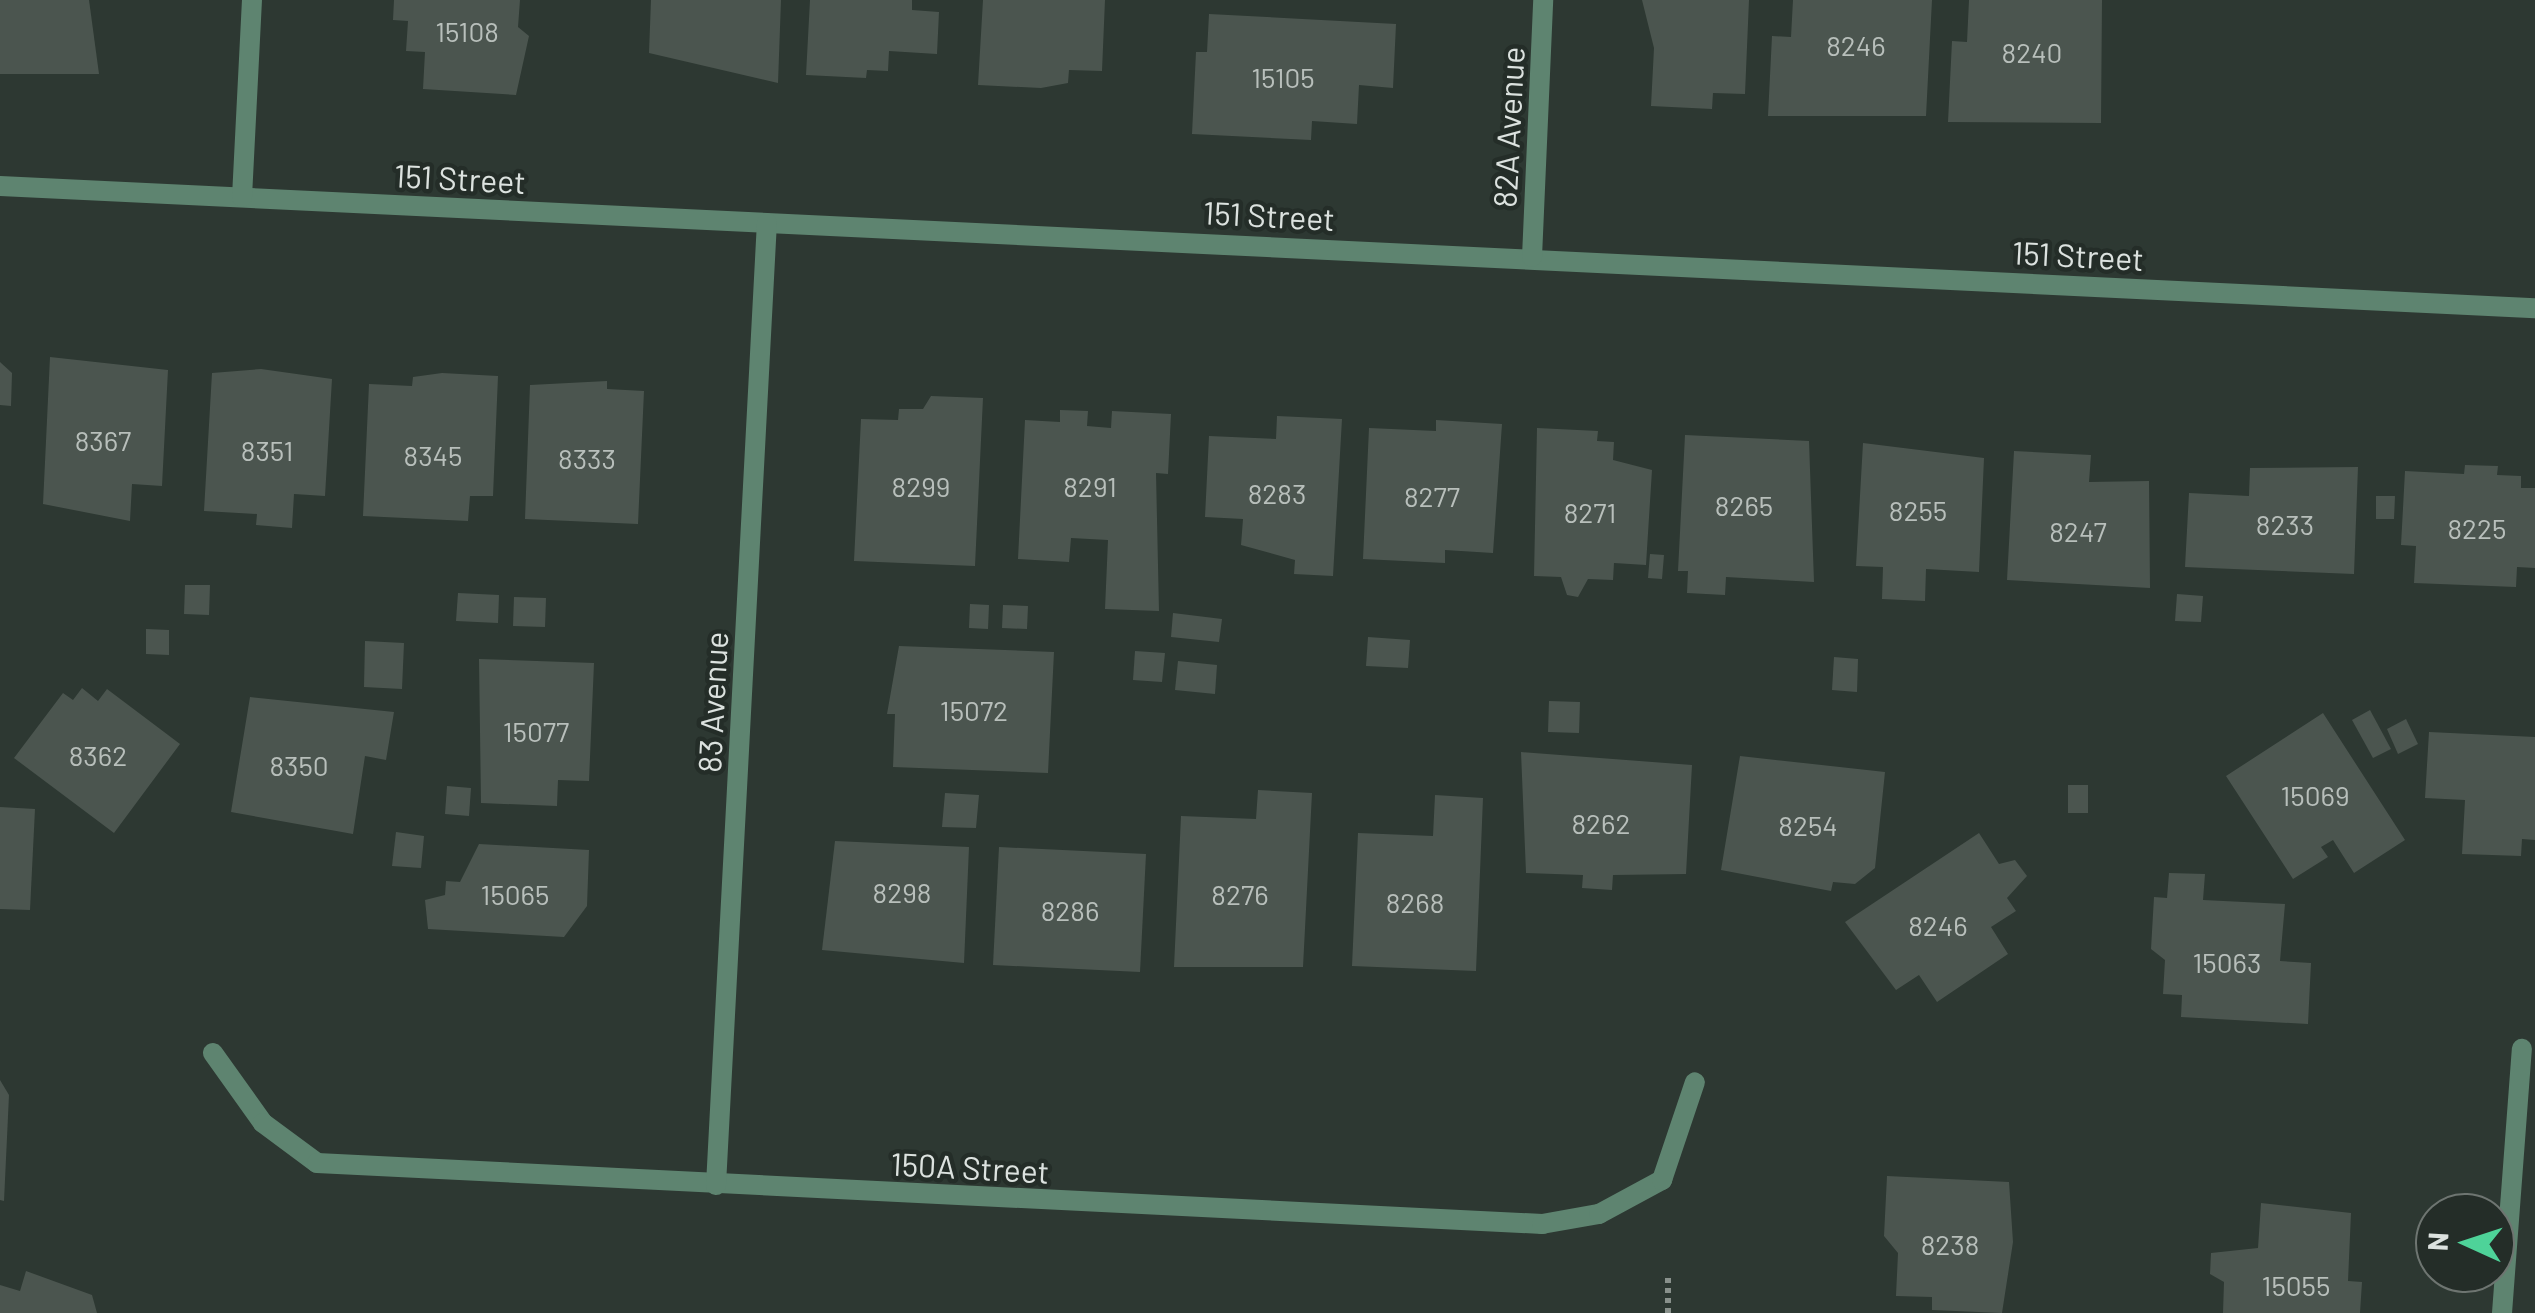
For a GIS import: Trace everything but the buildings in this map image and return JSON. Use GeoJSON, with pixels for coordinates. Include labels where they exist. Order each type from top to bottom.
{"type":"FeatureCollection","features":[{"type":"Feature","properties":{"kind":"street"},"geometry":{"type":"LineString","coordinates":[[242,198],[252,0]]}},
{"type":"Feature","properties":{"kind":"street","name":"82A Avenue"},"geometry":{"type":"LineString","coordinates":[[1532,257],[1543,0]]}},
{"type":"Feature","properties":{"kind":"street","name":"151 Street"},"geometry":{"type":"LineString","coordinates":[[0,186],[2535,308]]}},
{"type":"Feature","properties":{"kind":"street","name":"83 Avenue"},"geometry":{"type":"LineString","coordinates":[[716,1185],[766,223]]}},
{"type":"Feature","properties":{"kind":"street"},"geometry":{"type":"LineString","coordinates":[[2502,1313],[2522,1049]]}},
{"type":"Feature","properties":{"kind":"street","name":"150A Street"},"geometry":{"type":"LineString","coordinates":[[213,1053],[262,1124],[316,1163],[1542,1224],[1599,1214],[1662,1180],[1695,1082]]}},
{"type":"Feature","properties":{"kind":"path"},"geometry":{"type":"LineString","coordinates":[[1668,1275],[1668,1313]]}}]}
